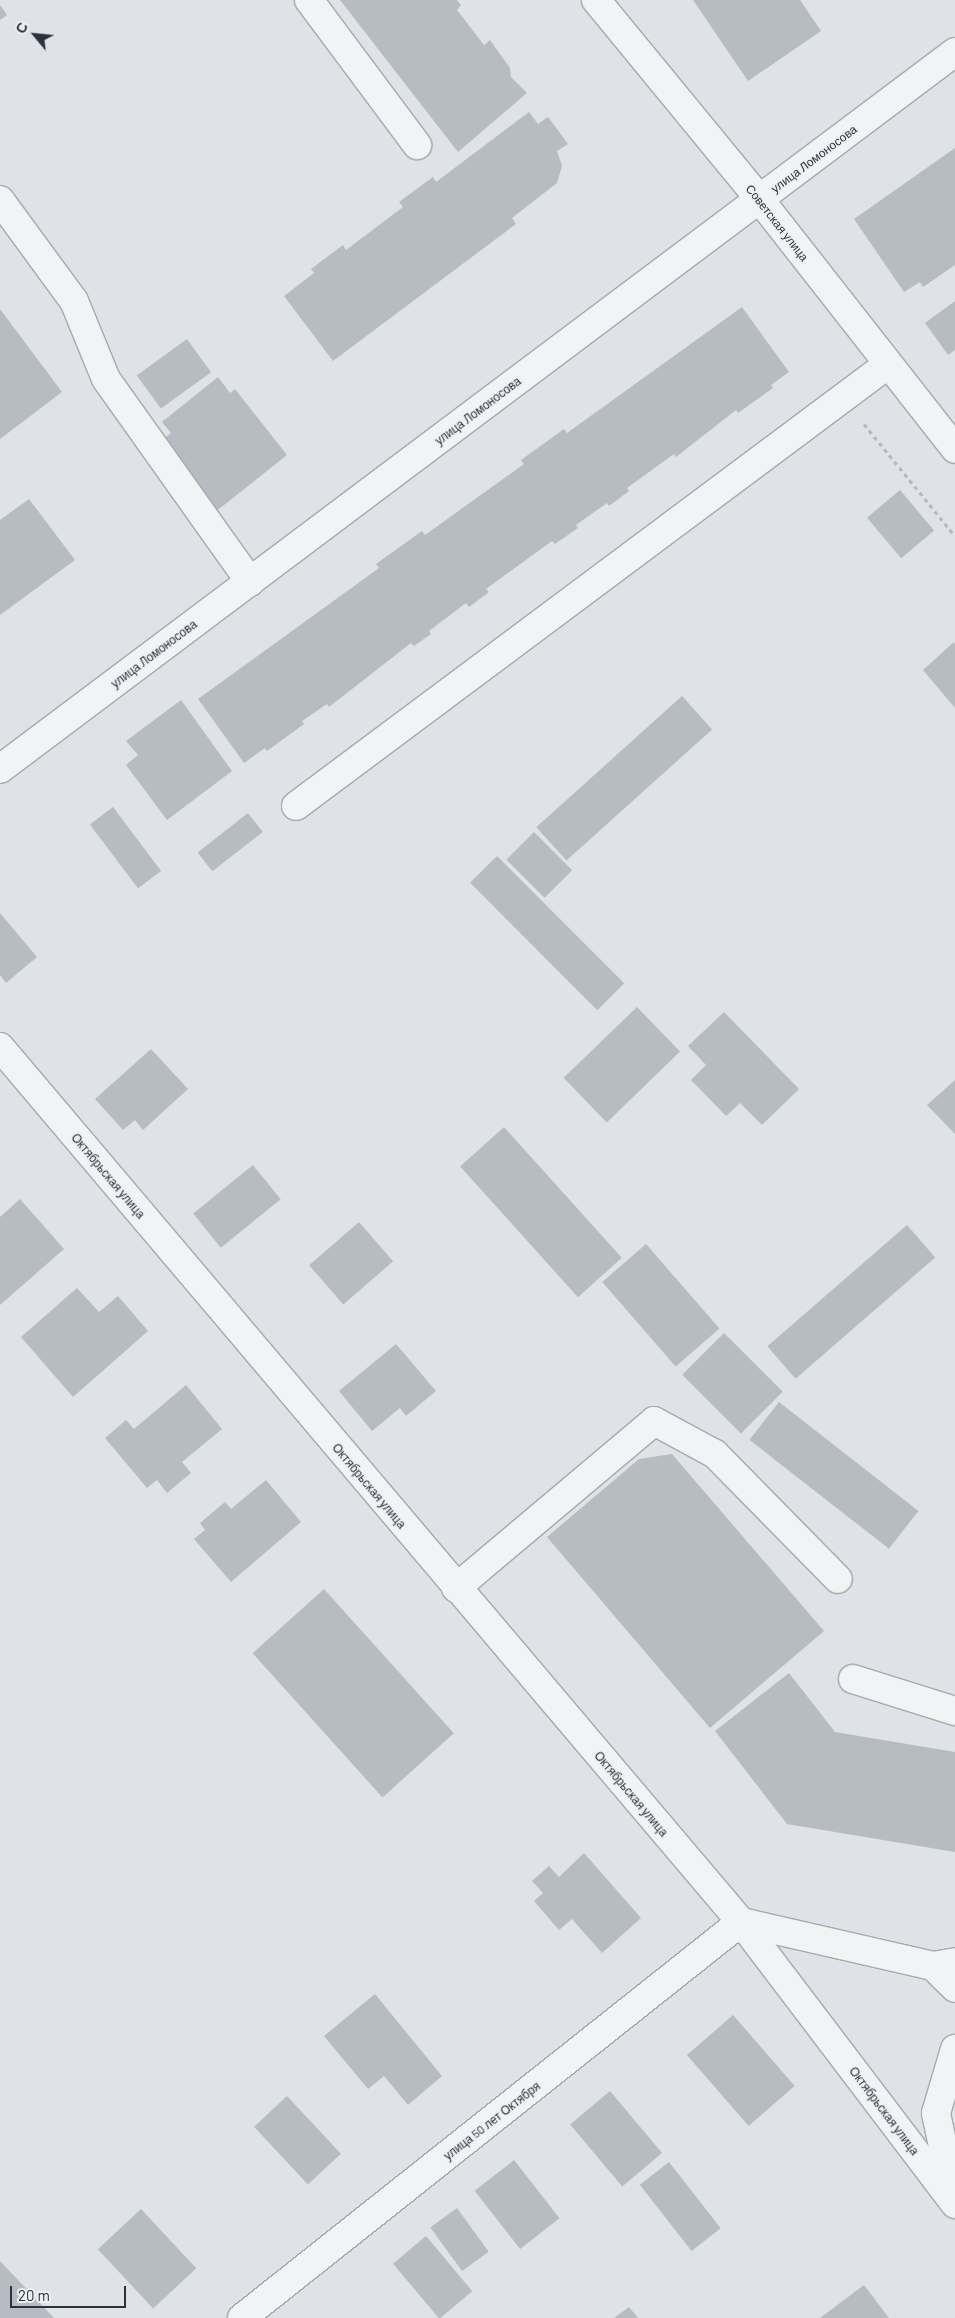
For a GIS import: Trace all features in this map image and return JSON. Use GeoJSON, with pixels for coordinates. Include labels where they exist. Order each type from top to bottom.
{"type":"FeatureCollection","features":[{"type":"Feature","properties":{"kind":"street"},"geometry":{"type":"LineString","coordinates":[[309,0],[417,145]]}},
{"type":"Feature","properties":{"kind":"street","name":"Советская улица"},"geometry":{"type":"LineString","coordinates":[[596,0],[760,200],[955,449]]}},
{"type":"Feature","properties":{"kind":"street","name":"улица Ломоносова"},"geometry":{"type":"LineString","coordinates":[[0,769],[955,52]]}},
{"type":"Feature","properties":{"kind":"street"},"geometry":{"type":"LineString","coordinates":[[0,200],[74,301],[106,379],[250,582]]}},
{"type":"Feature","properties":{"kind":"street"},"geometry":{"type":"LineString","coordinates":[[296,806],[888,365]]}},
{"type":"Feature","properties":{"kind":"street","name":"Октябрьская улица"},"geometry":{"type":"LineString","coordinates":[[0,1047],[740,1922],[955,2204]]}},
{"type":"Feature","properties":{"kind":"street"},"geometry":{"type":"LineString","coordinates":[[456,1588],[654,1421],[715,1454],[838,1579]]}},
{"type":"Feature","properties":{"kind":"street"},"geometry":{"type":"LineString","coordinates":[[853,1679],[955,1711]]}},
{"type":"Feature","properties":{"kind":"street"},"geometry":{"type":"LineString","coordinates":[[740,1922],[944,1964],[955,1988]]}},
{"type":"Feature","properties":{"kind":"street","name":"улица 50 лет Октября"},"geometry":{"type":"LineString","coordinates":[[242,2318],[740,1922]]}},
{"type":"Feature","properties":{"kind":"street"},"geometry":{"type":"LineString","coordinates":[[955,2049],[936,2113],[955,2200]]}},
{"type":"Feature","properties":{"kind":"path"},"geometry":{"type":"LineString","coordinates":[[843,398],[955,536]]}},
{"type":"Feature","properties":{"kind":"building"},"geometry":{"type":"Polygon","coordinates":[[[340,0],[457,0],[461,5],[457,10],[484,45],[490,40],[510,68],[511,77],[527,93],[458,152],[340,0]]]}},
{"type":"Feature","properties":{"kind":"building"},"geometry":{"type":"Polygon","coordinates":[[[693,0],[800,0],[821,31],[748,81],[693,0]]]}},
{"type":"Feature","properties":{"kind":"building"},"geometry":{"type":"Polygon","coordinates":[[[0,5],[7,15],[0,20],[0,5]]]}},
{"type":"Feature","properties":{"kind":"building"},"geometry":{"type":"Polygon","coordinates":[[[529,112],[538,124],[548,117],[568,144],[557,151],[562,166],[557,183],[512,218],[516,224],[333,361],[284,296],[314,273],[311,269],[343,245],[346,250],[403,207],[399,202],[433,177],[436,182],[529,112]]]}},
{"type":"Feature","properties":{"kind":"building"},"geometry":{"type":"Polygon","coordinates":[[[955,148],[955,265],[923,287],[920,282],[904,292],[854,219],[955,148]]]}},
{"type":"Feature","properties":{"kind":"building"},"geometry":{"type":"Polygon","coordinates":[[[955,301],[955,350],[948,355],[925,323],[955,301]]]}},
{"type":"Feature","properties":{"kind":"building"},"geometry":{"type":"Polygon","coordinates":[[[742,307],[789,372],[771,385],[773,388],[738,413],[736,410],[676,457],[674,454],[627,488],[629,491],[609,506],[607,503],[576,525],[578,528],[555,544],[552,541],[486,589],[489,592],[469,607],[466,603],[429,631],[431,634],[414,646],[411,643],[329,707],[327,704],[302,721],[304,724],[267,751],[265,748],[244,763],[198,699],[379,568],[376,564],[422,531],[425,535],[524,464],[521,460],[564,429],[567,433],[742,307]]]}},
{"type":"Feature","properties":{"kind":"building"},"geometry":{"type":"Polygon","coordinates":[[[0,309],[62,392],[0,439],[0,309]]]}},
{"type":"Feature","properties":{"kind":"building"},"geometry":{"type":"Polygon","coordinates":[[[187,339],[211,372],[161,409],[137,375],[187,339]]]}},
{"type":"Feature","properties":{"kind":"building"},"geometry":{"type":"Polygon","coordinates":[[[218,377],[230,393],[235,389],[287,455],[214,513],[159,443],[171,433],[162,422],[218,377]]]}},
{"type":"Feature","properties":{"kind":"building"},"geometry":{"type":"Polygon","coordinates":[[[900,490],[934,531],[901,558],[867,518],[900,490]]]}},
{"type":"Feature","properties":{"kind":"building"},"geometry":{"type":"Polygon","coordinates":[[[29,499],[75,560],[0,615],[0,520],[29,499]]]}},
{"type":"Feature","properties":{"kind":"building"},"geometry":{"type":"Polygon","coordinates":[[[954,642],[955,644],[955,708],[923,670],[954,642]]]}},
{"type":"Feature","properties":{"kind":"building"},"geometry":{"type":"Polygon","coordinates":[[[682,696],[712,729],[566,861],[536,827],[682,696]]]}},
{"type":"Feature","properties":{"kind":"building"},"geometry":{"type":"Polygon","coordinates":[[[181,700],[232,771],[167,820],[126,765],[138,755],[126,741],[181,700]]]}},
{"type":"Feature","properties":{"kind":"building"},"geometry":{"type":"Polygon","coordinates":[[[113,807],[161,871],[138,888],[90,824],[113,807]]]}},
{"type":"Feature","properties":{"kind":"building"},"geometry":{"type":"Polygon","coordinates":[[[248,813],[263,832],[212,871],[198,852],[248,813]]]}},
{"type":"Feature","properties":{"kind":"building"},"geometry":{"type":"Polygon","coordinates":[[[534,832],[572,870],[545,898],[506,860],[534,832]]]}},
{"type":"Feature","properties":{"kind":"building"},"geometry":{"type":"Polygon","coordinates":[[[497,856],[624,983],[597,1010],[470,883],[497,856]]]}},
{"type":"Feature","properties":{"kind":"building"},"geometry":{"type":"Polygon","coordinates":[[[0,913],[37,957],[6,983],[0,975],[0,913]]]}},
{"type":"Feature","properties":{"kind":"building"},"geometry":{"type":"Polygon","coordinates":[[[637,1007],[680,1052],[607,1122],[564,1078],[637,1007]]]}},
{"type":"Feature","properties":{"kind":"building"},"geometry":{"type":"Polygon","coordinates":[[[724,1012],[799,1089],[762,1125],[740,1103],[726,1116],[691,1080],[706,1065],[688,1046],[724,1012]]]}},
{"type":"Feature","properties":{"kind":"building"},"geometry":{"type":"Polygon","coordinates":[[[151,1049],[188,1089],[143,1130],[135,1120],[123,1130],[95,1099],[151,1049]]]}},
{"type":"Feature","properties":{"kind":"building"},"geometry":{"type":"Polygon","coordinates":[[[955,1080],[955,1134],[927,1105],[955,1080]]]}},
{"type":"Feature","properties":{"kind":"building"},"geometry":{"type":"Polygon","coordinates":[[[504,1127],[622,1258],[578,1297],[460,1166],[504,1127]]]}},
{"type":"Feature","properties":{"kind":"building"},"geometry":{"type":"Polygon","coordinates":[[[253,1165],[281,1199],[221,1248],[193,1213],[253,1165]]]}},
{"type":"Feature","properties":{"kind":"building"},"geometry":{"type":"Polygon","coordinates":[[[20,1199],[64,1249],[0,1305],[0,1217],[20,1199]]]}},
{"type":"Feature","properties":{"kind":"building"},"geometry":{"type":"Polygon","coordinates":[[[359,1222],[393,1261],[343,1305],[309,1265],[359,1222]]]}},
{"type":"Feature","properties":{"kind":"building"},"geometry":{"type":"Polygon","coordinates":[[[907,1225],[935,1257],[796,1379],[767,1346],[907,1225]]]}},
{"type":"Feature","properties":{"kind":"building"},"geometry":{"type":"Polygon","coordinates":[[[646,1244],[719,1329],[676,1367],[602,1282],[646,1244]]]}},
{"type":"Feature","properties":{"kind":"building"},"geometry":{"type":"Polygon","coordinates":[[[77,1288],[99,1312],[118,1296],[148,1331],[73,1397],[21,1337],[77,1288]]]}},
{"type":"Feature","properties":{"kind":"building"},"geometry":{"type":"Polygon","coordinates":[[[724,1333],[783,1392],[741,1433],[682,1375],[724,1333]]]}},
{"type":"Feature","properties":{"kind":"building"},"geometry":{"type":"Polygon","coordinates":[[[396,1344],[436,1391],[406,1416],[400,1408],[372,1431],[339,1391],[396,1344]]]}},
{"type":"Feature","properties":{"kind":"building"},"geometry":{"type":"Polygon","coordinates":[[[186,1385],[222,1429],[182,1462],[191,1473],[167,1493],[157,1480],[147,1488],[105,1438],[126,1420],[134,1429],[186,1385]]]}},
{"type":"Feature","properties":{"kind":"building"},"geometry":{"type":"Polygon","coordinates":[[[779,1402],[918,1511],[889,1549],[749,1440],[779,1402]]]}},
{"type":"Feature","properties":{"kind":"building"},"geometry":{"type":"Polygon","coordinates":[[[672,1454],[824,1631],[710,1728],[547,1537],[639,1459],[672,1454]]]}},
{"type":"Feature","properties":{"kind":"building"},"geometry":{"type":"Polygon","coordinates":[[[266,1480],[301,1522],[231,1582],[194,1539],[205,1530],[200,1523],[225,1502],[231,1509],[266,1480]]]}},
{"type":"Feature","properties":{"kind":"building"},"geometry":{"type":"Polygon","coordinates":[[[324,1589],[454,1733],[382,1797],[253,1653],[324,1589]]]}},
{"type":"Feature","properties":{"kind":"building"},"geometry":{"type":"Polygon","coordinates":[[[789,1673],[835,1732],[955,1752],[955,1852],[787,1824],[715,1731],[789,1673]]]}},
{"type":"Feature","properties":{"kind":"building"},"geometry":{"type":"Polygon","coordinates":[[[584,1853],[641,1918],[602,1953],[572,1919],[559,1930],[534,1901],[543,1893],[532,1881],[549,1866],[559,1877],[584,1853]]]}},
{"type":"Feature","properties":{"kind":"building"},"geometry":{"type":"Polygon","coordinates":[[[375,1994],[442,2076],[408,2105],[384,2076],[368,2089],[324,2036],[375,1994]]]}},
{"type":"Feature","properties":{"kind":"building"},"geometry":{"type":"Polygon","coordinates":[[[733,2015],[795,2086],[749,2126],[687,2055],[733,2015]]]}},
{"type":"Feature","properties":{"kind":"building"},"geometry":{"type":"Polygon","coordinates":[[[610,2091],[662,2153],[622,2186],[570,2124],[610,2091]]]}},
{"type":"Feature","properties":{"kind":"building"},"geometry":{"type":"Polygon","coordinates":[[[287,2096],[341,2154],[308,2184],[254,2127],[287,2096]]]}},
{"type":"Feature","properties":{"kind":"building"},"geometry":{"type":"Polygon","coordinates":[[[514,2160],[560,2218],[520,2249],[475,2191],[514,2160]]]}},
{"type":"Feature","properties":{"kind":"building"},"geometry":{"type":"Polygon","coordinates":[[[669,2162],[721,2228],[692,2251],[640,2185],[669,2162]]]}},
{"type":"Feature","properties":{"kind":"building"},"geometry":{"type":"Polygon","coordinates":[[[457,2208],[489,2252],[462,2271],[430,2227],[457,2208]]]}},
{"type":"Feature","properties":{"kind":"building"},"geometry":{"type":"Polygon","coordinates":[[[141,2209],[196,2268],[153,2308],[98,2249],[141,2209]]]}},
{"type":"Feature","properties":{"kind":"building"},"geometry":{"type":"Polygon","coordinates":[[[426,2236],[472,2291],[439,2318],[393,2264],[426,2236]]]}},
{"type":"Feature","properties":{"kind":"building"},"geometry":{"type":"Polygon","coordinates":[[[0,2261],[54,2318],[0,2318],[0,2261]]]}},
{"type":"Feature","properties":{"kind":"building"},"geometry":{"type":"Polygon","coordinates":[[[864,2285],[889,2318],[820,2318],[864,2285]]]}},
{"type":"Feature","properties":{"kind":"building"},"geometry":{"type":"Polygon","coordinates":[[[629,2307],[638,2318],[614,2318],[629,2307]]]}}]}
